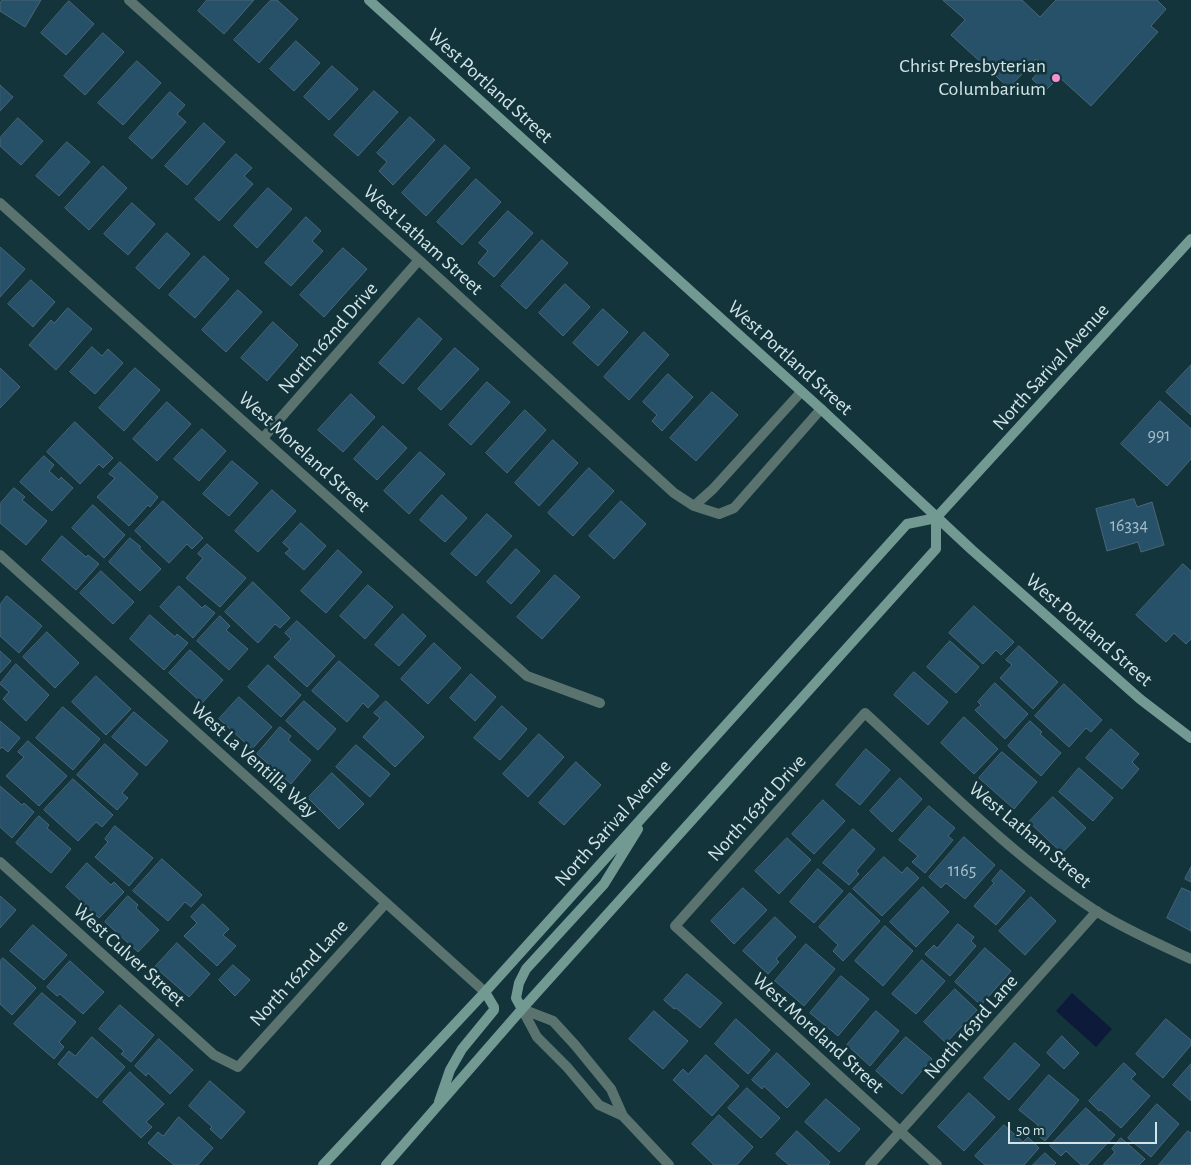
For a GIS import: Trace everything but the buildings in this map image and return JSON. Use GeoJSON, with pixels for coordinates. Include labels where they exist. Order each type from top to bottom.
{"type":"FeatureCollection","features":[{"type":"Feature","properties":{"kind":"main road","name":"West Portland Street"},"geometry":{"type":"LineString","coordinates":[[369,0],[821,410],[936,518],[1140,699],[1191,738]]}},
{"type":"Feature","properties":{"kind":"main road","name":"North Sarival Avenue"},"geometry":{"type":"LineString","coordinates":[[323,1165],[485,992],[907,524],[936,518],[1191,239]]}},
{"type":"Feature","properties":{"kind":"main road"},"geometry":{"type":"LineString","coordinates":[[386,1165],[522,1008],[936,550],[936,518]]}},
{"type":"Feature","properties":{"kind":"main road"},"geometry":{"type":"LineString","coordinates":[[522,1008],[516,998],[519,983],[526,969],[604,884],[653,805]]}},
{"type":"Feature","properties":{"kind":"main road"},"geometry":{"type":"LineString","coordinates":[[437,1108],[450,1070],[462,1049],[494,1010],[485,992]]}},
{"type":"Feature","properties":{"kind":"street","name":"West Latham Street"},"geometry":{"type":"LineString","coordinates":[[129,0],[420,260],[674,492],[694,506]]}},
{"type":"Feature","properties":{"kind":"street","name":"West Moreland Street"},"geometry":{"type":"LineString","coordinates":[[0,203],[527,676],[600,703]]}},
{"type":"Feature","properties":{"kind":"street","name":"North 162nd Drive"},"geometry":{"type":"LineString","coordinates":[[263,438],[420,260]]}},
{"type":"Feature","properties":{"kind":"street"},"geometry":{"type":"LineString","coordinates":[[694,506],[713,489],[801,392]]}},
{"type":"Feature","properties":{"kind":"street"},"geometry":{"type":"LineString","coordinates":[[694,506],[719,514],[734,508],[821,410]]}},
{"type":"Feature","properties":{"kind":"street","name":"West La Ventilla Way"},"geometry":{"type":"LineString","coordinates":[[0,555],[485,992]]}},
{"type":"Feature","properties":{"kind":"street","name":"West Latham Street"},"geometry":{"type":"LineString","coordinates":[[865,712],[1012,848],[1052,880],[1097,911],[1138,934],[1191,959]]}},
{"type":"Feature","properties":{"kind":"street","name":"North 163rd Drive"},"geometry":{"type":"LineString","coordinates":[[676,926],[865,712]]}},
{"type":"Feature","properties":{"kind":"street","name":"West Culver Street"},"geometry":{"type":"LineString","coordinates":[[0,862],[214,1055],[238,1067]]}},
{"type":"Feature","properties":{"kind":"street","name":"North 162nd Lane"},"geometry":{"type":"LineString","coordinates":[[238,1067],[386,903]]}},
{"type":"Feature","properties":{"kind":"street","name":"North 163rd Lane"},"geometry":{"type":"LineString","coordinates":[[870,1165],[1097,911]]}},
{"type":"Feature","properties":{"kind":"street","name":"West Moreland Street"},"geometry":{"type":"LineString","coordinates":[[676,926],[937,1165]]}},
{"type":"Feature","properties":{"kind":"street"},"geometry":{"type":"LineString","coordinates":[[522,1008],[536,1037],[566,1067],[599,1105],[623,1116]]}},
{"type":"Feature","properties":{"kind":"street"},"geometry":{"type":"LineString","coordinates":[[522,1008],[553,1021],[612,1089],[623,1116],[669,1165]]}},
{"type":"Feature","properties":{"kind":"water"},"geometry":{"type":"Polygon","coordinates":[[[1072,993],[1112,1029],[1096,1047],[1056,1011],[1072,993]]]}},
{"type":"Feature","properties":{"kind":"place","name":"Christ Presbyterian Columbarium"},"geometry":{"type":"Point","coordinates":[1056,78]}}]}
